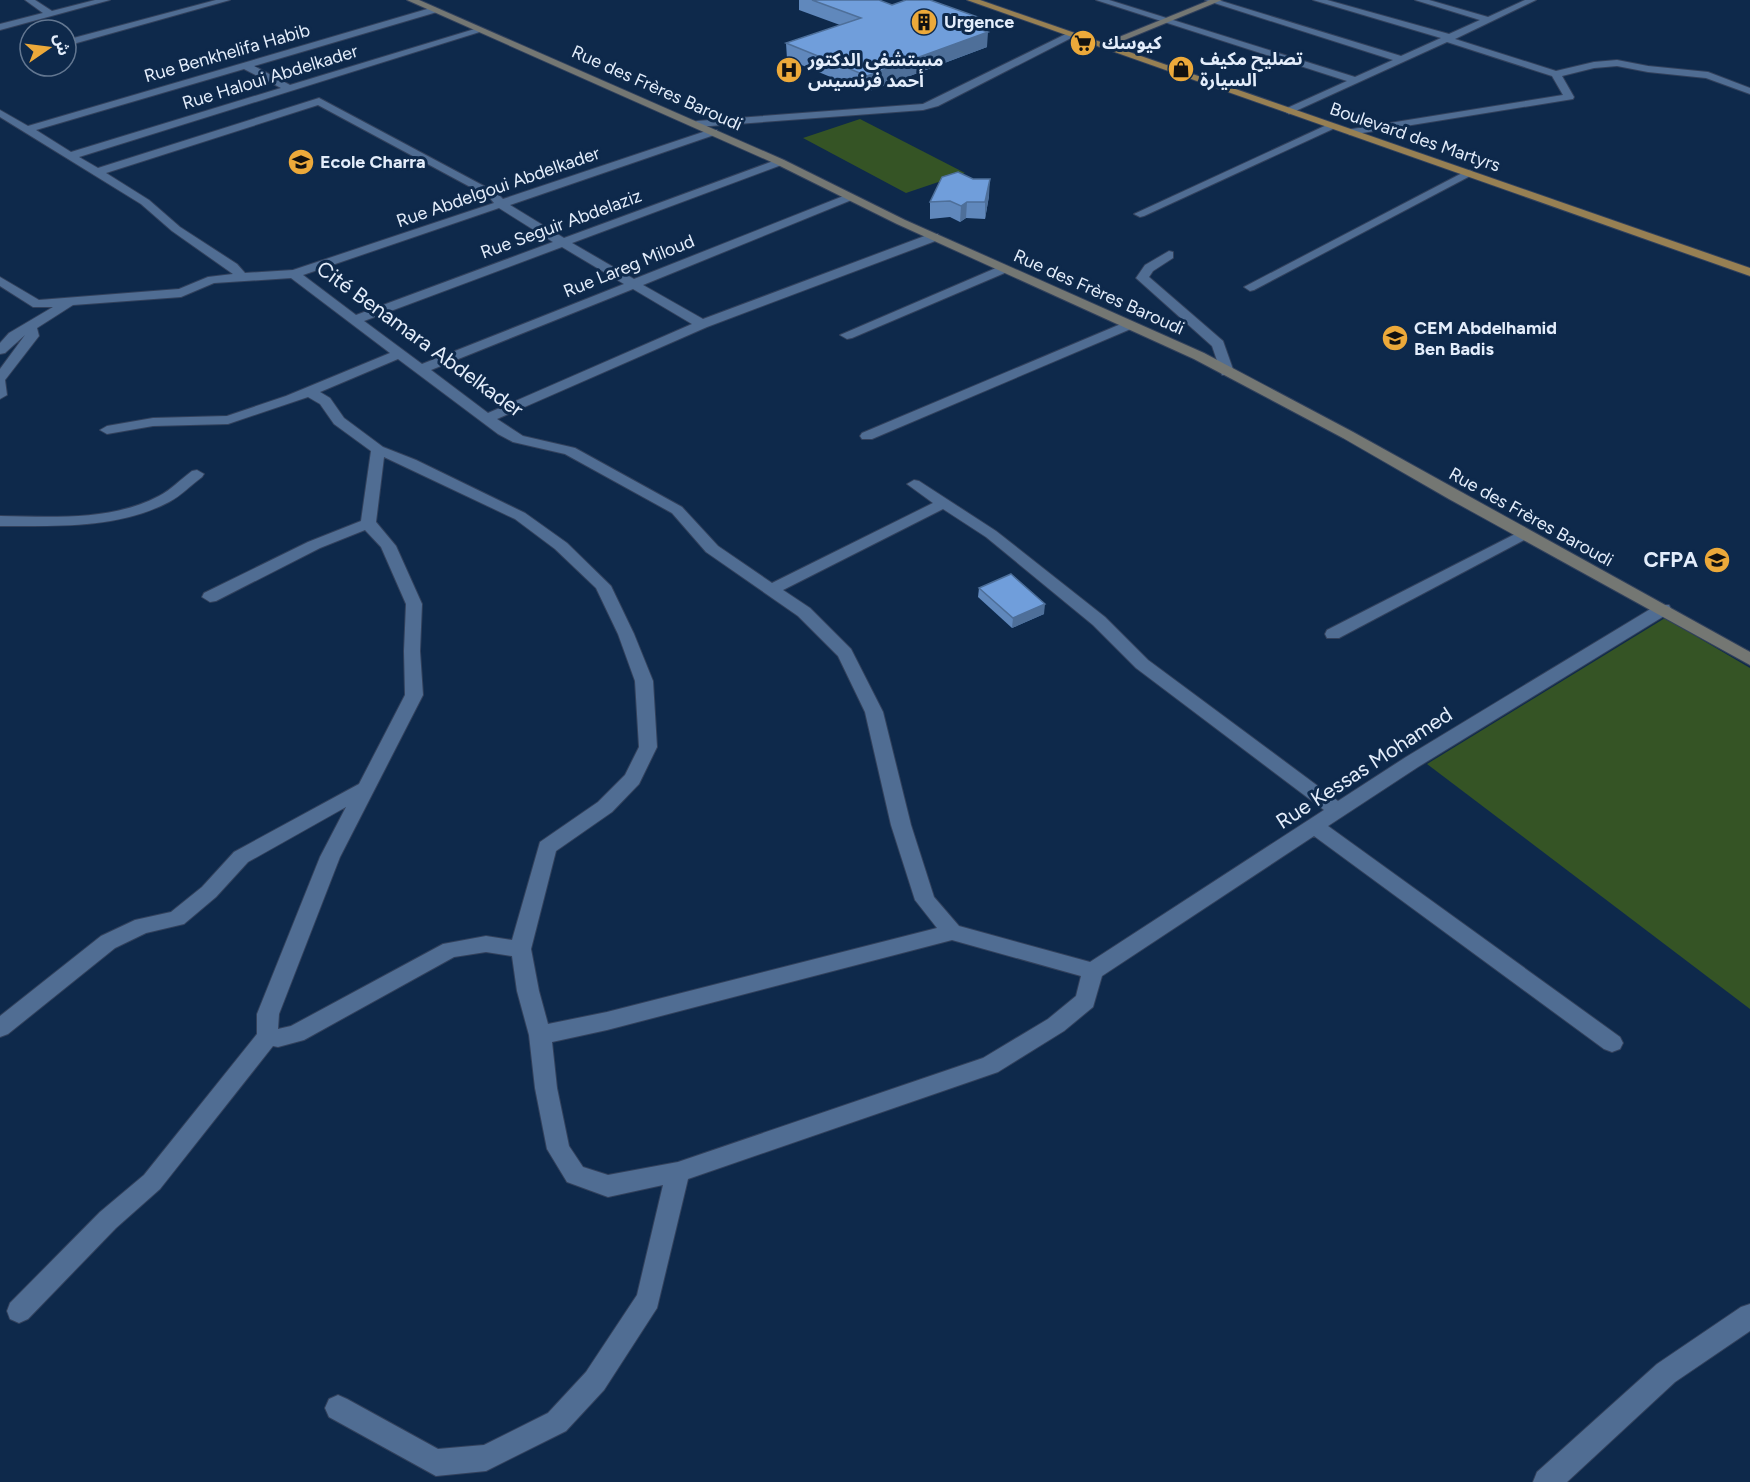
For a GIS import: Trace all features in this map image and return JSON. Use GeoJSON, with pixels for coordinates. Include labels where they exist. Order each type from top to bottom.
{"type":"FeatureCollection","features":[{"type":"Feature","properties":{"kind":"main road","name":"Boulevard des Martyrs"},"geometry":{"type":"LineString","coordinates":[[971,0],[1750,272]]}},
{"type":"Feature","properties":{"kind":"street"},"geometry":{"type":"LineString","coordinates":[[29,0],[50,14]]}},
{"type":"Feature","properties":{"kind":"street"},"geometry":{"type":"LineString","coordinates":[[0,27],[106,0]]}},
{"type":"Feature","properties":{"kind":"street"},"geometry":{"type":"LineString","coordinates":[[78,40],[226,0]]}},
{"type":"Feature","properties":{"kind":"street","name":"Rue des Frères Baroudi"},"geometry":{"type":"LineString","coordinates":[[411,0],[780,162],[934,237],[1199,356],[1348,435],[1750,659]]}},
{"type":"Feature","properties":{"kind":"street"},"geometry":{"type":"LineString","coordinates":[[1100,0],[1153,17],[1167,19],[1355,80]]}},
{"type":"Feature","properties":{"kind":"street"},"geometry":{"type":"LineString","coordinates":[[1090,42],[1198,0]]}},
{"type":"Feature","properties":{"kind":"street"},"geometry":{"type":"LineString","coordinates":[[1317,0],[1556,74],[1594,65],[1617,63],[1708,75],[1750,91]]}},
{"type":"Feature","properties":{"kind":"street"},"geometry":{"type":"LineString","coordinates":[[1419,0],[1490,20]]}},
{"type":"Feature","properties":{"kind":"street"},"geometry":{"type":"LineString","coordinates":[[1289,111],[1400,58],[1449,39],[1532,0]]}},
{"type":"Feature","properties":{"kind":"street"},"geometry":{"type":"LineString","coordinates":[[1102,46],[1213,1],[1400,58]]}},
{"type":"Feature","properties":{"kind":"street","name":"Rue Benkhelifa Habib"},"geometry":{"type":"LineString","coordinates":[[29,129],[434,10]]}},
{"type":"Feature","properties":{"kind":"street","name":"Rue Haloui Abdelkader"},"geometry":{"type":"LineString","coordinates":[[69,156],[481,30]]}},
{"type":"Feature","properties":{"kind":"street"},"geometry":{"type":"LineString","coordinates":[[695,124],[923,107],[934,104],[1070,34]]}},
{"type":"Feature","properties":{"kind":"street"},"geometry":{"type":"LineString","coordinates":[[244,65],[288,88]]}},
{"type":"Feature","properties":{"kind":"street"},"geometry":{"type":"LineString","coordinates":[[1350,132],[1569,97],[1556,74]]}},
{"type":"Feature","properties":{"kind":"street"},"geometry":{"type":"LineString","coordinates":[[96,173],[319,101],[493,195],[502,205],[563,243],[702,324]]}},
{"type":"Feature","properties":{"kind":"street"},"geometry":{"type":"LineString","coordinates":[[0,113],[145,202],[176,229],[233,267],[242,277]]}},
{"type":"Feature","properties":{"kind":"street"},"geometry":{"type":"LineString","coordinates":[[1140,214],[1331,126]]}},
{"type":"Feature","properties":{"kind":"street","name":"Rue Abdelgoui Abdelkader"},"geometry":{"type":"LineString","coordinates":[[294,274],[713,132]]}},
{"type":"Feature","properties":{"kind":"street","name":"Rue Seguir Abdelaziz"},"geometry":{"type":"LineString","coordinates":[[354,320],[780,162]]}},
{"type":"Feature","properties":{"kind":"street"},"geometry":{"type":"LineString","coordinates":[[1250,288],[1467,173]]}},
{"type":"Feature","properties":{"kind":"street","name":"Rue Lareg Miloud"},"geometry":{"type":"LineString","coordinates":[[422,369],[850,197]]}},
{"type":"Feature","properties":{"kind":"street"},"geometry":{"type":"LineString","coordinates":[[488,418],[702,324],[934,237]]}},
{"type":"Feature","properties":{"kind":"street"},"geometry":{"type":"LineString","coordinates":[[1169,255],[1149,268],[1142,278],[1218,344],[1227,372]]}},
{"type":"Feature","properties":{"kind":"street"},"geometry":{"type":"LineString","coordinates":[[848,335],[1003,268]]}},
{"type":"Feature","properties":{"kind":"street","name":"Cité Benamara Abdelkader"},"geometry":{"type":"LineString","coordinates":[[0,281],[37,304],[181,293],[212,280],[294,274],[518,439],[570,451],[677,510],[712,549],[804,612],[845,653],[874,712],[901,825],[925,900],[952,932]]}},
{"type":"Feature","properties":{"kind":"street"},"geometry":{"type":"LineString","coordinates":[[0,350],[14,336],[69,302]]}},
{"type":"Feature","properties":{"kind":"street"},"geometry":{"type":"LineString","coordinates":[[867,436],[1128,325]]}},
{"type":"Feature","properties":{"kind":"street"},"geometry":{"type":"LineString","coordinates":[[0,395],[0,380],[32,336],[30,327]]}},
{"type":"Feature","properties":{"kind":"street"},"geometry":{"type":"LineString","coordinates":[[107,430],[153,422],[228,420],[254,412],[401,353]]}},
{"type":"Feature","properties":{"kind":"street"},"geometry":{"type":"LineString","coordinates":[[308,391],[325,401],[339,421],[378,450],[411,463],[520,516],[561,546],[603,586],[626,634],[644,681],[648,747],[632,779],[605,807],[547,847],[521,950],[528,991],[540,1035],[546,1088],[558,1149],[575,1175],[608,1186],[678,1172],[990,1065],[1056,1025],[1086,1000],[1093,970],[952,932],[608,1021],[540,1035]]}},
{"type":"Feature","properties":{"kind":"street"},"geometry":{"type":"LineString","coordinates":[[268,1036],[266,1028],[268,1014],[276,990],[330,857],[414,695],[412,651],[414,604],[388,546],[368,523],[378,450]]}},
{"type":"Feature","properties":{"kind":"street"},"geometry":{"type":"LineString","coordinates":[[0,521],[61,523],[110,516],[161,501],[197,474]]}},
{"type":"Feature","properties":{"kind":"street"},"geometry":{"type":"LineString","coordinates":[[914,484],[991,534],[1100,621],[1142,664],[1338,811]]}},
{"type":"Feature","properties":{"kind":"street"},"geometry":{"type":"LineString","coordinates":[[771,590],[942,504]]}},
{"type":"Feature","properties":{"kind":"street"},"geometry":{"type":"LineString","coordinates":[[210,597],[314,545],[368,523]]}},
{"type":"Feature","properties":{"kind":"street"},"geometry":{"type":"LineString","coordinates":[[1333,634],[1525,534]]}},
{"type":"Feature","properties":{"kind":"street","name":"Rue Kessas Mohamed"},"geometry":{"type":"LineString","coordinates":[[1093,970],[1412,762],[1663,609]]}},
{"type":"Feature","properties":{"kind":"street"},"geometry":{"type":"LineString","coordinates":[[0,1028],[108,942],[142,926],[177,918],[209,892],[241,857],[364,789]]}},
{"type":"Feature","properties":{"kind":"street"},"geometry":{"type":"LineString","coordinates":[[1314,826],[1612,1043]]}},
{"type":"Feature","properties":{"kind":"street"},"geometry":{"type":"LineString","coordinates":[[268,1036],[278,1038],[296,1034],[450,950],[486,944],[521,950]]}},
{"type":"Feature","properties":{"kind":"street"},"geometry":{"type":"LineString","coordinates":[[19,1311],[108,1220],[152,1182],[268,1036]]}},
{"type":"Feature","properties":{"kind":"street"},"geometry":{"type":"LineString","coordinates":[[338,1408],[436,1463],[486,1458],[557,1422],[595,1381],[648,1300],[678,1172]]}},
{"type":"Feature","properties":{"kind":"street"},"geometry":{"type":"LineString","coordinates":[[1547,1482],[1666,1373],[1750,1316]]}},
{"type":"Feature","properties":{"kind":"green space"},"geometry":{"type":"Polygon","coordinates":[[[860,119],[965,173],[906,193],[803,138],[860,119]]]}},
{"type":"Feature","properties":{"kind":"green space"},"geometry":{"type":"Polygon","coordinates":[[[1665,618],[1750,668],[1750,1009],[1427,764],[1665,618]]]}},
{"type":"Feature","properties":{"kind":"building"},"geometry":{"type":"Polygon","coordinates":[[[812,0],[879,0],[892,5],[906,0],[930,0],[986,20],[969,26],[988,32],[867,76],[786,43],[861,18],[812,0]]]}},
{"type":"Feature","properties":{"kind":"building"},"geometry":{"type":"Polygon","coordinates":[[[958,172],[973,179],[990,179],[985,202],[967,202],[961,206],[950,201],[930,202],[942,177],[958,172]]]}},
{"type":"Feature","properties":{"kind":"building"},"geometry":{"type":"Polygon","coordinates":[[[1011,574],[1045,604],[1013,618],[979,588],[1011,574]]]}},
{"type":"Feature","properties":{"kind":"place","name":"Urgence"},"geometry":{"type":"Point","coordinates":[924,22]}},
{"type":"Feature","properties":{"kind":"place","name":"كيوسك"},"geometry":{"type":"Point","coordinates":[1083,43]}},
{"type":"Feature","properties":{"kind":"place","name":"تصليح مكيف السيارة"},"geometry":{"type":"Point","coordinates":[1181,69]}},
{"type":"Feature","properties":{"kind":"place","name":"مستشفى الدكتور أحمد فرنسيس"},"geometry":{"type":"Point","coordinates":[789,70]}},
{"type":"Feature","properties":{"kind":"place","name":"Ecole Charra"},"geometry":{"type":"Point","coordinates":[301,162]}},
{"type":"Feature","properties":{"kind":"place","name":"CEM Abdelhamid Ben Badis"},"geometry":{"type":"Point","coordinates":[1395,338]}},
{"type":"Feature","properties":{"kind":"place","name":"CFPA"},"geometry":{"type":"Point","coordinates":[1717,560]}}]}
